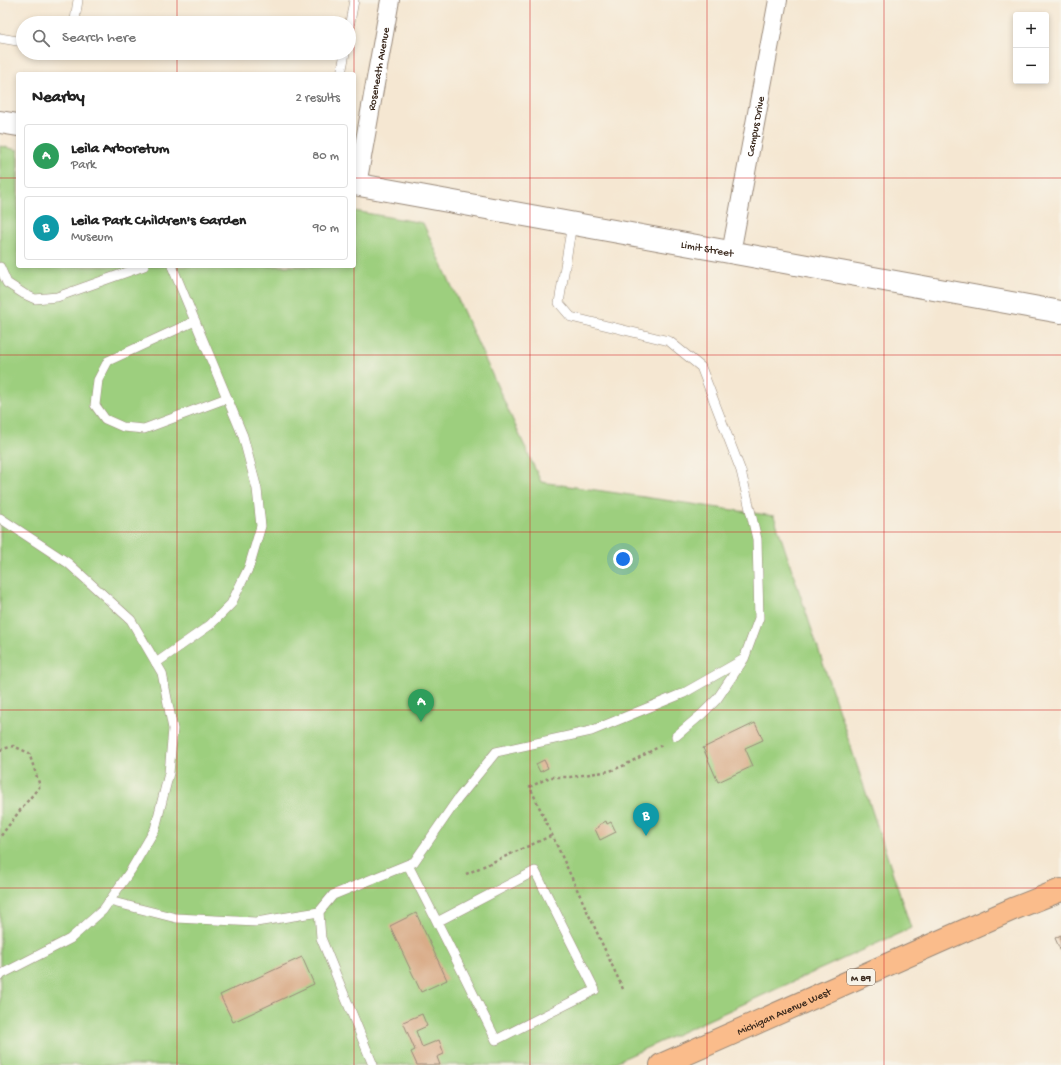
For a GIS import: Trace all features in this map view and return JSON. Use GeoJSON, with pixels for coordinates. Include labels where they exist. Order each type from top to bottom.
{"type":"FeatureCollection","features":[{"type":"Feature","properties":{"kind":"highway","name":"Michigan Avenue West"},"geometry":{"type":"LineString","coordinates":[[660,1065],[1013,909],[1061,890]]}},
{"type":"Feature","properties":{"kind":"street","name":"Roseneath Avenue"},"geometry":{"type":"LineString","coordinates":[[356,180],[390,0]]}},
{"type":"Feature","properties":{"kind":"street","name":"Campus Drive"},"geometry":{"type":"LineString","coordinates":[[731,253],[778,0]]}},
{"type":"Feature","properties":{"kind":"street"},"geometry":{"type":"LineString","coordinates":[[0,122],[16,125]]}},
{"type":"Feature","properties":{"kind":"street","name":"Limit Street"},"geometry":{"type":"LineString","coordinates":[[356,185],[1061,312]]}},
{"type":"Feature","properties":{"kind":"lane"},"geometry":{"type":"LineString","coordinates":[[76,16],[78,0]]}},
{"type":"Feature","properties":{"kind":"lane"},"geometry":{"type":"LineString","coordinates":[[351,16],[354,0]]}},
{"type":"Feature","properties":{"kind":"lane"},"geometry":{"type":"LineString","coordinates":[[0,38],[16,41]]}},
{"type":"Feature","properties":{"kind":"lane"},"geometry":{"type":"LineString","coordinates":[[341,72],[343,60]]}},
{"type":"Feature","properties":{"kind":"lane"},"geometry":{"type":"LineString","coordinates":[[572,224],[559,303],[571,317],[669,341],[701,367],[741,471],[757,539],[759,618],[744,659],[717,699],[676,736]]}},
{"type":"Feature","properties":{"kind":"lane"},"geometry":{"type":"LineString","coordinates":[[0,267],[7,283],[35,299],[58,297],[138,268]]}},
{"type":"Feature","properties":{"kind":"lane"},"geometry":{"type":"LineString","coordinates":[[156,663],[210,625],[231,604],[249,567],[261,526],[257,489],[243,436],[173,268]]}},
{"type":"Feature","properties":{"kind":"lane"},"geometry":{"type":"LineString","coordinates":[[195,321],[108,361],[98,380],[94,405],[105,419],[123,427],[144,429],[227,398]]}},
{"type":"Feature","properties":{"kind":"lane"},"geometry":{"type":"LineString","coordinates":[[0,518],[68,563],[131,620],[162,674],[173,729],[169,773],[154,829],[130,870],[103,910],[70,940],[0,975]]}},
{"type":"Feature","properties":{"kind":"lane"},"geometry":{"type":"LineString","coordinates":[[109,901],[176,918],[256,922],[318,912],[333,895],[414,862],[457,800],[496,752],[591,731],[684,693],[744,659]]}},
{"type":"Feature","properties":{"kind":"lane"},"geometry":{"type":"LineString","coordinates":[[408,865],[496,1040],[595,990],[535,871],[437,922]]}},
{"type":"Feature","properties":{"kind":"lane"},"geometry":{"type":"LineString","coordinates":[[318,912],[321,938],[374,1065]]}},
{"type":"Feature","properties":{"kind":"path"},"geometry":{"type":"LineString","coordinates":[[623,988],[530,786],[550,777],[570,777],[610,770],[653,750],[676,736]]}},
{"type":"Feature","properties":{"kind":"path"},"geometry":{"type":"LineString","coordinates":[[0,750],[13,746],[29,753],[40,786],[20,809],[0,838]]}},
{"type":"Feature","properties":{"kind":"path"},"geometry":{"type":"LineString","coordinates":[[466,874],[553,835]]}},
{"type":"Feature","properties":{"kind":"green space"},"geometry":{"type":"Polygon","coordinates":[[[0,146],[16,150],[16,268],[356,268],[356,211],[423,223],[541,482],[774,516],[911,928],[609,1065],[0,1065],[0,146]]]}},
{"type":"Feature","properties":{"kind":"building"},"geometry":{"type":"Polygon","coordinates":[[[755,723],[763,740],[745,748],[753,766],[718,782],[703,748],[755,723]]]}},
{"type":"Feature","properties":{"kind":"building"},"geometry":{"type":"Polygon","coordinates":[[[544,760],[548,768],[540,772],[536,764],[544,760]]]}},
{"type":"Feature","properties":{"kind":"building"},"geometry":{"type":"Polygon","coordinates":[[[606,821],[607,824],[611,822],[616,832],[600,840],[595,829],[606,821]]]}},
{"type":"Feature","properties":{"kind":"building"},"geometry":{"type":"Polygon","coordinates":[[[416,913],[447,980],[421,992],[390,926],[416,913]]]}},
{"type":"Feature","properties":{"kind":"building"},"geometry":{"type":"Polygon","coordinates":[[[1061,935],[1061,952],[1055,938],[1061,935]]]}},
{"type":"Feature","properties":{"kind":"building"},"geometry":{"type":"Polygon","coordinates":[[[302,957],[314,984],[233,1022],[220,995],[302,957]]]}},
{"type":"Feature","properties":{"kind":"building"},"geometry":{"type":"Polygon","coordinates":[[[422,1014],[427,1026],[416,1031],[422,1047],[439,1040],[444,1054],[437,1057],[440,1065],[417,1065],[411,1052],[415,1050],[403,1022],[422,1014]]]}},
{"type":"Feature","properties":{"kind":"place","name":"Leila Arboretum"},"geometry":{"type":"Point","coordinates":[421,722]}},
{"type":"Feature","properties":{"kind":"place","name":"Leila Park Children's Garden"},"geometry":{"type":"Point","coordinates":[646,836]}}]}
